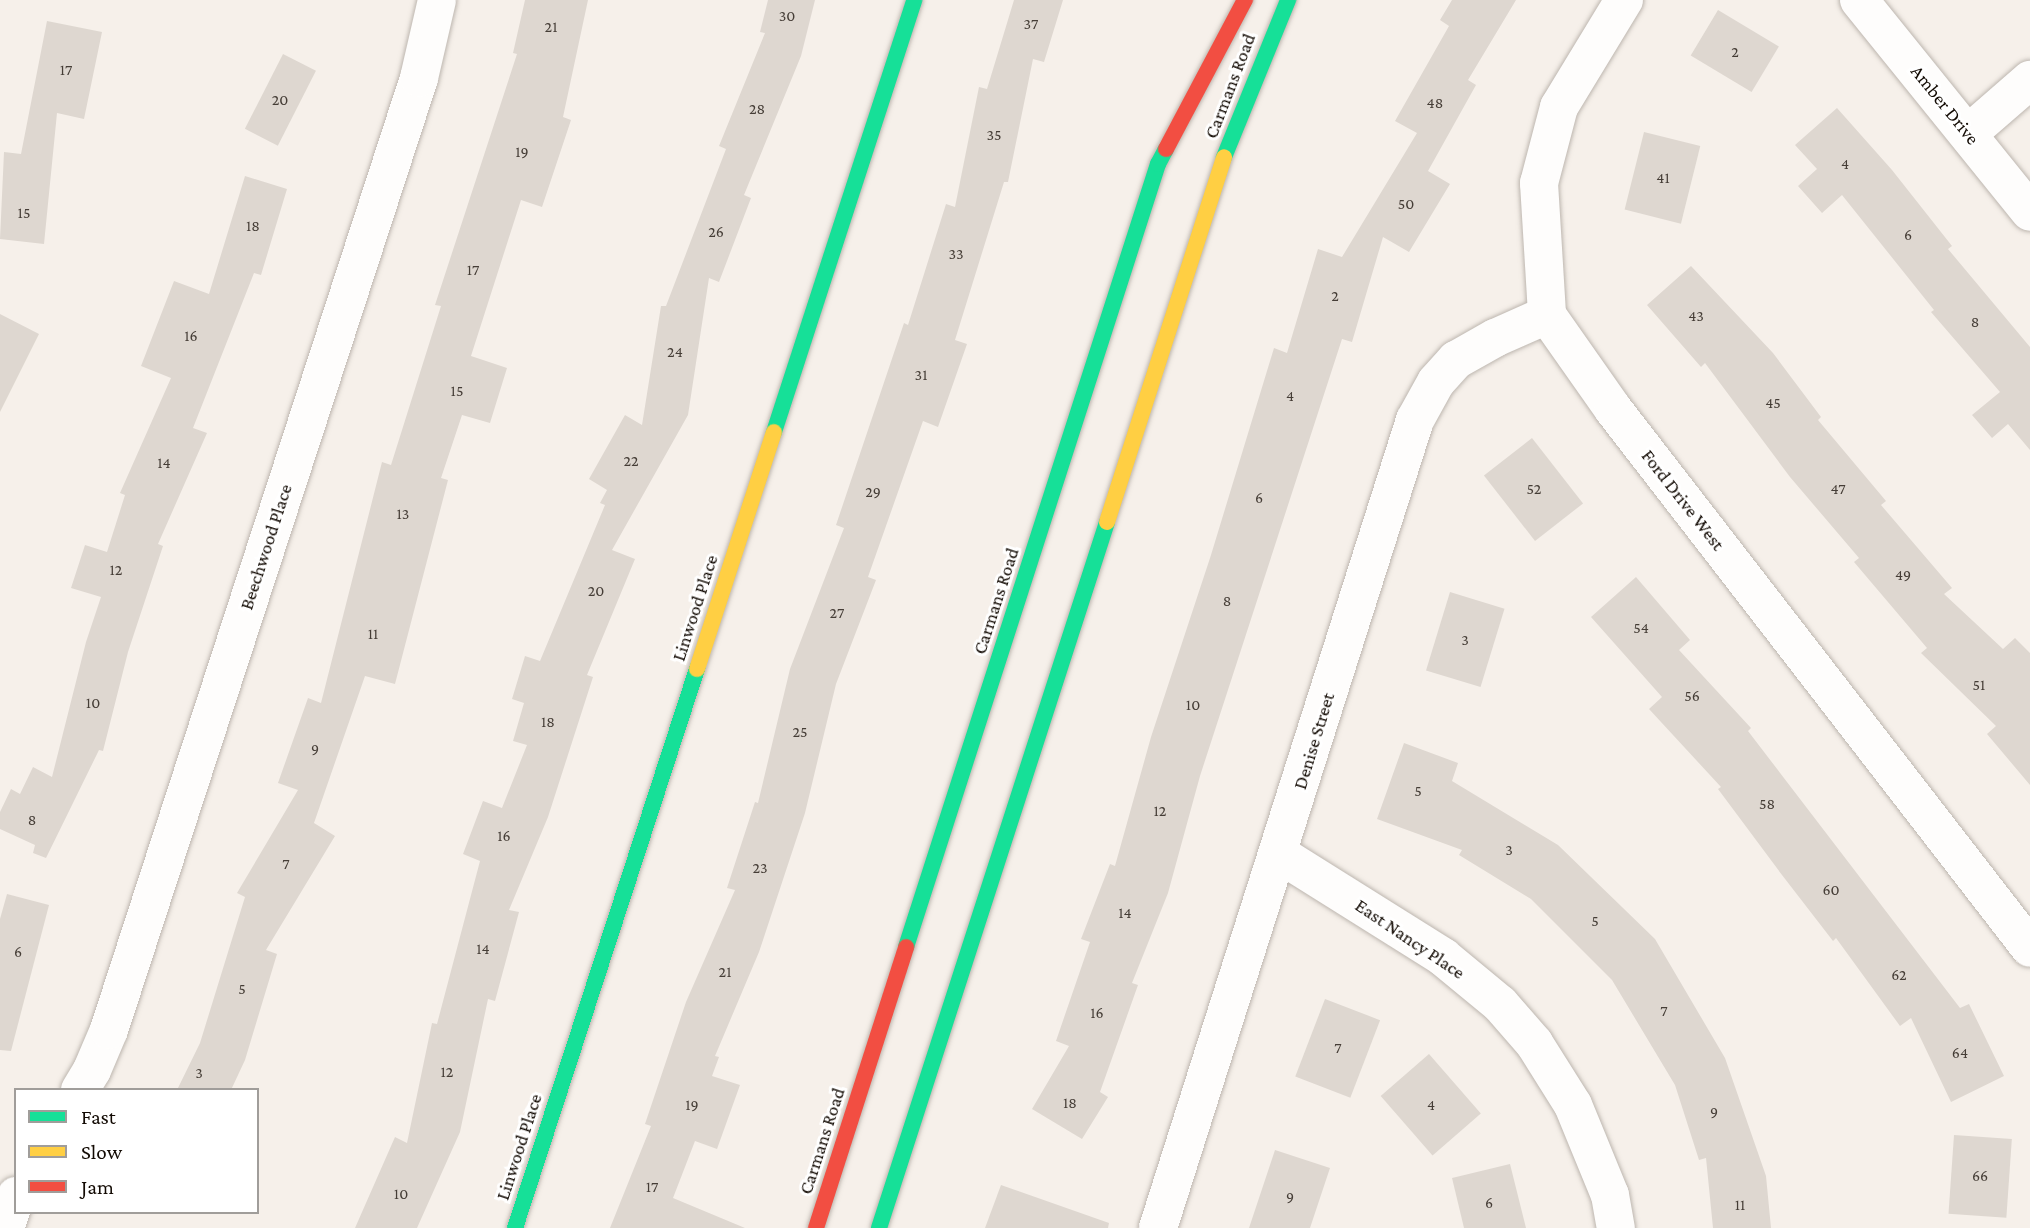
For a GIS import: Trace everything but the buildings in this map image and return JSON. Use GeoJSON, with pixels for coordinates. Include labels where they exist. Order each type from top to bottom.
{"type":"FeatureCollection","features":[{"type":"Feature","properties":{"kind":"street","name":"Beechwood Place"},"geometry":{"type":"LineString","coordinates":[[81,1088],[92,1070],[117,1003],[419,78],[438,0]]}},
{"type":"Feature","properties":{"kind":"street","name":"Linwood Place"},"geometry":{"type":"LineString","coordinates":[[515,1228],[914,0]]}},
{"type":"Feature","properties":{"kind":"street","name":"Carmans Road"},"geometry":{"type":"LineString","coordinates":[[816,1228],[1158,164],[1245,0]]}},
{"type":"Feature","properties":{"kind":"street","name":"Carmans Road"},"geometry":{"type":"LineString","coordinates":[[879,1228],[1231,136],[1287,0]]}},
{"type":"Feature","properties":{"kind":"street"},"geometry":{"type":"LineString","coordinates":[[1547,315],[1539,183],[1559,107],[1624,0]]}},
{"type":"Feature","properties":{"kind":"street","name":"Amber Drive"},"geometry":{"type":"LineString","coordinates":[[1859,0],[1969,133],[2030,212]]}},
{"type":"Feature","properties":{"kind":"street"},"geometry":{"type":"LineString","coordinates":[[1969,133],[2030,80]]}},
{"type":"Feature","properties":{"kind":"street","name":"Denise Street"},"geometry":{"type":"LineString","coordinates":[[1158,1228],[1415,420],[1436,382],[1456,360],[1495,338],[1547,315]]}},
{"type":"Feature","properties":{"kind":"street","name":"Ford Drive West"},"geometry":{"type":"LineString","coordinates":[[1547,315],[1613,409],[2030,948]]}},
{"type":"Feature","properties":{"kind":"street","name":"East Nancy Place"},"geometry":{"type":"LineString","coordinates":[[1279,854],[1443,957],[1500,1004],[1534,1043],[1573,1105],[1610,1195],[1616,1228]]}},
{"type":"Feature","properties":{"kind":"street"},"geometry":{"type":"LineString","coordinates":[[5,1228],[14,1202]]}},
{"type":"Feature","properties":{"kind":"traffic: fast"},"geometry":{"type":"LineString","coordinates":[[774,432],[914,0]]}},
{"type":"Feature","properties":{"kind":"traffic: fast"},"geometry":{"type":"LineString","coordinates":[[1224,157],[1288,0]]}},
{"type":"Feature","properties":{"kind":"traffic: fast"},"geometry":{"type":"LineString","coordinates":[[906,947],[1158,164],[1166,149]]}},
{"type":"Feature","properties":{"kind":"traffic: fast"},"geometry":{"type":"LineString","coordinates":[[879,1228],[1107,522]]}},
{"type":"Feature","properties":{"kind":"traffic: fast"},"geometry":{"type":"LineString","coordinates":[[515,1228],[697,669]]}},
{"type":"Feature","properties":{"kind":"traffic: slow"},"geometry":{"type":"LineString","coordinates":[[1107,522],[1224,157]]}},
{"type":"Feature","properties":{"kind":"traffic: slow"},"geometry":{"type":"LineString","coordinates":[[697,669],[774,432]]}},
{"type":"Feature","properties":{"kind":"traffic: jam"},"geometry":{"type":"LineString","coordinates":[[1166,149],[1245,0]]}},
{"type":"Feature","properties":{"kind":"traffic: jam"},"geometry":{"type":"LineString","coordinates":[[816,1228],[906,947]]}}]}
